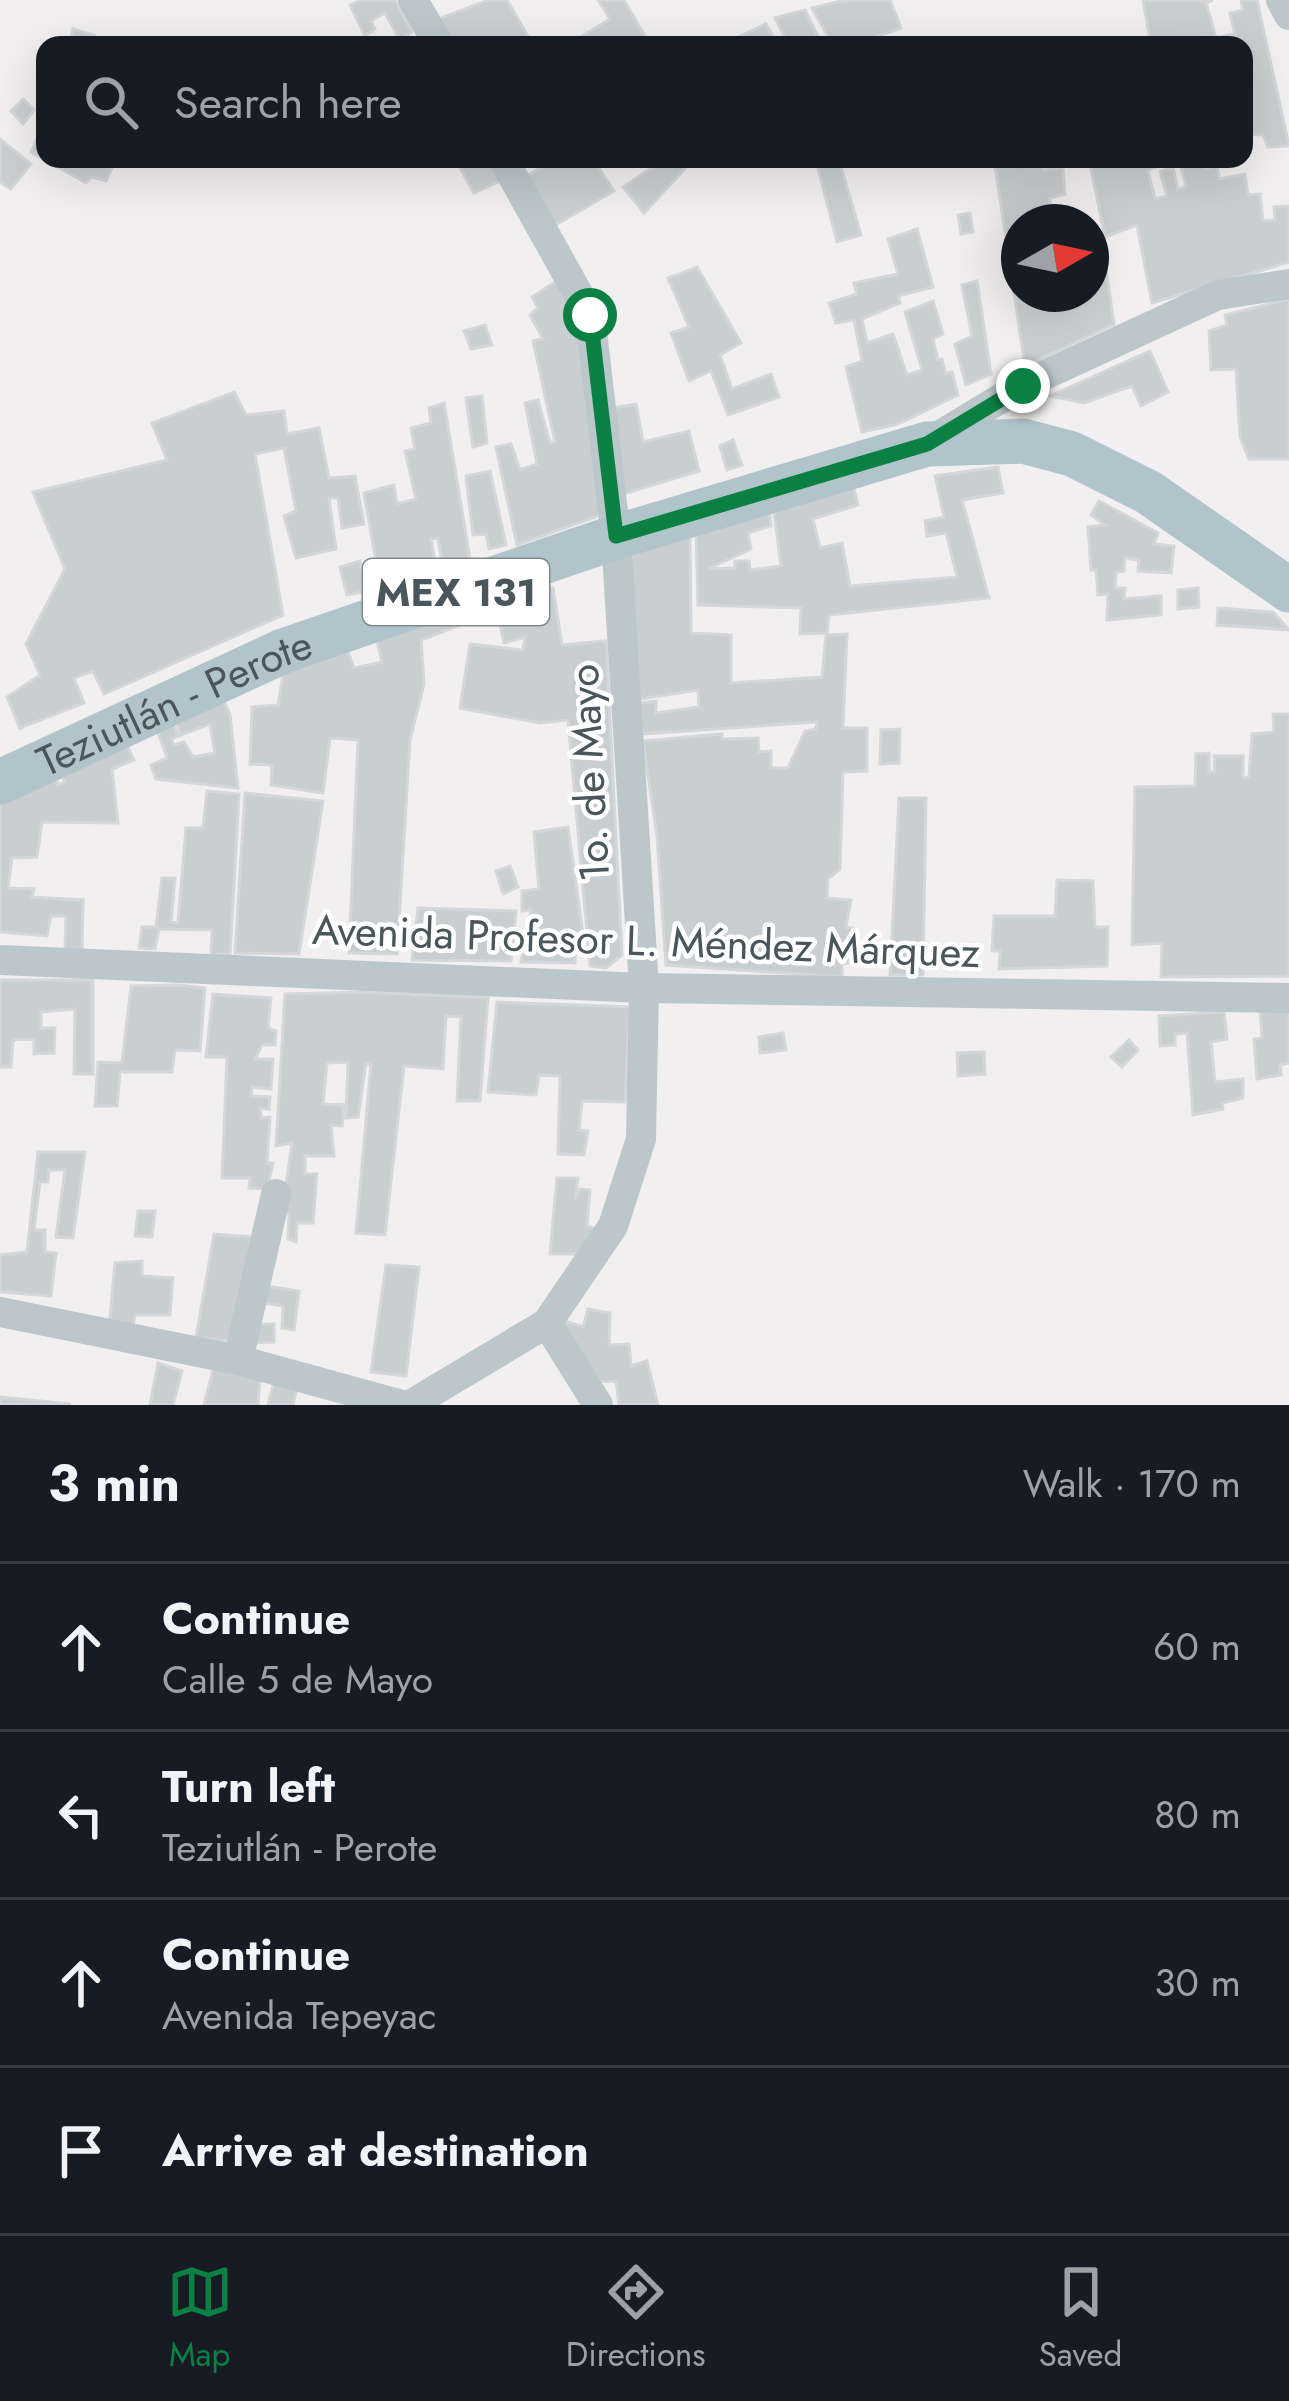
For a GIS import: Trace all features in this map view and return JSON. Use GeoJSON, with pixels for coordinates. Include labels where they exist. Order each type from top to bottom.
{"type":"FeatureCollection","features":[{"type":"Feature","properties":{"kind":"main road","name":"Teziutlán - Perote"},"geometry":{"type":"LineString","coordinates":[[0,782],[283,651],[616,536],[927,444],[1023,441],[1072,454],[1148,492],[1289,590]]}},
{"type":"Feature","properties":{"kind":"street"},"geometry":{"type":"LineString","coordinates":[[413,0],[434,36]]}},
{"type":"Feature","properties":{"kind":"street"},"geometry":{"type":"LineString","coordinates":[[1281,0],[1289,15]]}},
{"type":"Feature","properties":{"kind":"street","name":"1o. de Mayo"},"geometry":{"type":"LineString","coordinates":[[406,1405],[547,1323],[613,1226],[641,1139],[644,988],[616,536],[590,315],[507,168]]}},
{"type":"Feature","properties":{"kind":"street"},"geometry":{"type":"LineString","coordinates":[[927,444],[1023,386],[1218,295],[1289,284]]}},
{"type":"Feature","properties":{"kind":"street","name":"Avenida Profesor L. Méndez Márquez"},"geometry":{"type":"LineString","coordinates":[[0,960],[644,988],[1289,998]]}},
{"type":"Feature","properties":{"kind":"street"},"geometry":{"type":"LineString","coordinates":[[238,1360],[276,1194]]}},
{"type":"Feature","properties":{"kind":"street"},"geometry":{"type":"LineString","coordinates":[[0,1312],[238,1360],[406,1405]]}},
{"type":"Feature","properties":{"kind":"street"},"geometry":{"type":"LineString","coordinates":[[547,1323],[598,1405]]}},
{"type":"Feature","properties":{"kind":"building"},"geometry":{"type":"Polygon","coordinates":[[[361,0],[395,0],[412,32],[398,36],[385,13],[371,21],[375,29],[365,36],[350,5],[361,0]]]}},
{"type":"Feature","properties":{"kind":"building"},"geometry":{"type":"Polygon","coordinates":[[[488,0],[507,0],[528,36],[438,36],[429,23],[488,0]]]}},
{"type":"Feature","properties":{"kind":"building"},"geometry":{"type":"Polygon","coordinates":[[[598,0],[624,0],[645,36],[583,36],[610,19],[598,0]]]}},
{"type":"Feature","properties":{"kind":"building"},"geometry":{"type":"Polygon","coordinates":[[[846,0],[890,0],[901,28],[878,36],[828,36],[812,8],[846,0]]]}},
{"type":"Feature","properties":{"kind":"building"},"geometry":{"type":"Polygon","coordinates":[[[1143,0],[1213,0],[1206,3],[1215,36],[1149,36],[1143,0]]]}},
{"type":"Feature","properties":{"kind":"building"},"geometry":{"type":"Polygon","coordinates":[[[1241,0],[1257,0],[1289,146],[1268,147],[1263,135],[1253,134],[1253,36],[1226,36],[1235,34],[1230,13],[1243,10],[1241,0]]]}},
{"type":"Feature","properties":{"kind":"building"},"geometry":{"type":"Polygon","coordinates":[[[805,10],[818,36],[784,36],[775,18],[805,10]]]}},
{"type":"Feature","properties":{"kind":"building"},"geometry":{"type":"Polygon","coordinates":[[[766,24],[773,36],[740,36],[766,24]]]}},
{"type":"Feature","properties":{"kind":"building"},"geometry":{"type":"Polygon","coordinates":[[[73,29],[94,35],[94,36],[71,36],[73,29]]]}},
{"type":"Feature","properties":{"kind":"building"},"geometry":{"type":"Polygon","coordinates":[[[23,99],[34,110],[23,124],[11,111],[23,99]]]}},
{"type":"Feature","properties":{"kind":"building"},"geometry":{"type":"Polygon","coordinates":[[[1,140],[31,164],[11,189],[0,182],[1,140]]]}},
{"type":"Feature","properties":{"kind":"building"},"geometry":{"type":"Polygon","coordinates":[[[59,168],[112,168],[106,181],[92,177],[86,183],[59,168]]]}},
{"type":"Feature","properties":{"kind":"building"},"geometry":{"type":"Polygon","coordinates":[[[460,168],[498,168],[504,179],[474,193],[460,168]]]}},
{"type":"Feature","properties":{"kind":"building"},"geometry":{"type":"Polygon","coordinates":[[[540,168],[599,168],[614,191],[545,231],[519,181],[540,168]]]}},
{"type":"Feature","properties":{"kind":"building"},"geometry":{"type":"Polygon","coordinates":[[[652,168],[686,168],[644,213],[623,187],[652,168]]]}},
{"type":"Feature","properties":{"kind":"building"},"geometry":{"type":"Polygon","coordinates":[[[818,168],[841,168],[861,235],[837,242],[818,168]]]}},
{"type":"Feature","properties":{"kind":"building"},"geometry":{"type":"Polygon","coordinates":[[[995,168],[1063,168],[1065,194],[1050,198],[1051,204],[1001,206],[995,168]]]}},
{"type":"Feature","properties":{"kind":"building"},"geometry":{"type":"Polygon","coordinates":[[[1091,168],[1154,168],[1148,171],[1155,199],[1167,196],[1160,172],[1170,168],[1178,190],[1186,186],[1181,168],[1217,168],[1219,179],[1245,174],[1248,195],[1260,194],[1263,221],[1275,220],[1274,207],[1289,206],[1289,262],[1152,303],[1137,225],[1109,236],[1109,204],[1098,204],[1091,168]]]}},
{"type":"Feature","properties":{"kind":"building"},"geometry":{"type":"Polygon","coordinates":[[[970,213],[973,232],[961,234],[958,215],[970,213]]]}},
{"type":"Feature","properties":{"kind":"building"},"geometry":{"type":"Polygon","coordinates":[[[917,229],[933,287],[898,296],[900,303],[862,319],[867,343],[893,334],[907,375],[922,370],[905,312],[933,301],[943,334],[933,339],[938,360],[942,359],[946,374],[952,372],[958,395],[898,424],[862,432],[846,367],[862,361],[854,320],[836,323],[829,303],[857,294],[854,283],[898,274],[888,239],[917,229]]]}},
{"type":"Feature","properties":{"kind":"building"},"geometry":{"type":"Polygon","coordinates":[[[697,267],[741,343],[720,355],[732,389],[771,374],[779,397],[728,415],[711,371],[689,381],[671,333],[689,327],[668,278],[697,267]]]}},
{"type":"Feature","properties":{"kind":"building"},"geometry":{"type":"Polygon","coordinates":[[[977,281],[991,374],[966,385],[955,344],[972,336],[962,285],[977,281]]]}},
{"type":"Feature","properties":{"kind":"building"},"geometry":{"type":"Polygon","coordinates":[[[555,282],[585,323],[606,513],[517,545],[496,447],[511,444],[520,470],[537,464],[525,403],[538,400],[550,443],[555,442],[533,341],[543,339],[530,315],[538,308],[532,297],[555,282]]]}},
{"type":"Feature","properties":{"kind":"building"},"geometry":{"type":"Polygon","coordinates":[[[1109,289],[1114,324],[1025,366],[1017,312],[1109,312],[1109,289]]]}},
{"type":"Feature","properties":{"kind":"building"},"geometry":{"type":"Polygon","coordinates":[[[1289,299],[1289,459],[1249,459],[1240,437],[1236,369],[1211,370],[1209,331],[1227,325],[1225,315],[1289,299]]]}},
{"type":"Feature","properties":{"kind":"building"},"geometry":{"type":"Polygon","coordinates":[[[485,325],[492,345],[471,349],[464,331],[485,325]]]}},
{"type":"Feature","properties":{"kind":"building"},"geometry":{"type":"Polygon","coordinates":[[[1150,351],[1168,392],[1141,406],[1132,386],[1084,403],[1050,396],[1150,351]]]}},
{"type":"Feature","properties":{"kind":"building"},"geometry":{"type":"Polygon","coordinates":[[[234,392],[246,415],[284,411],[287,434],[319,428],[329,478],[355,476],[364,524],[342,528],[338,498],[329,498],[336,549],[296,558],[284,516],[296,511],[284,448],[255,454],[283,615],[104,694],[93,671],[74,678],[84,703],[20,728],[7,697],[40,675],[26,644],[65,569],[33,492],[167,460],[152,423],[234,392]]]}},
{"type":"Feature","properties":{"kind":"building"},"geometry":{"type":"Polygon","coordinates":[[[482,396],[487,443],[473,447],[466,398],[482,396]]]}},
{"type":"Feature","properties":{"kind":"building"},"geometry":{"type":"Polygon","coordinates":[[[444,403],[470,559],[443,568],[438,538],[431,539],[436,570],[380,585],[364,493],[394,485],[397,504],[416,499],[405,451],[415,449],[411,428],[431,423],[429,408],[444,403]]]}},
{"type":"Feature","properties":{"kind":"building"},"geometry":{"type":"Polygon","coordinates":[[[636,404],[643,442],[689,431],[699,471],[620,495],[613,408],[636,404]]]}},
{"type":"Feature","properties":{"kind":"building"},"geometry":{"type":"Polygon","coordinates":[[[733,440],[742,465],[727,470],[720,446],[733,440]]]}},
{"type":"Feature","properties":{"kind":"building"},"geometry":{"type":"Polygon","coordinates":[[[998,467],[1003,493],[962,500],[989,598],[829,615],[827,633],[800,634],[801,608],[698,605],[696,530],[768,503],[771,526],[748,533],[751,549],[708,569],[735,568],[735,561],[749,561],[750,570],[781,566],[773,504],[853,484],[858,505],[813,519],[820,548],[842,543],[850,586],[957,577],[946,533],[927,536],[925,521],[944,517],[935,476],[998,467]]]}},
{"type":"Feature","properties":{"kind":"building"},"geometry":{"type":"Polygon","coordinates":[[[490,471],[506,545],[489,549],[486,534],[473,535],[466,476],[490,471]]]}},
{"type":"Feature","properties":{"kind":"building"},"geometry":{"type":"Polygon","coordinates":[[[1099,501],[1158,533],[1154,544],[1174,546],[1171,573],[1138,571],[1139,560],[1125,558],[1124,571],[1116,572],[1115,588],[1125,588],[1124,599],[1161,596],[1161,615],[1107,620],[1108,594],[1098,595],[1088,527],[1105,525],[1091,515],[1099,501]]]}},
{"type":"Feature","properties":{"kind":"building"},"geometry":{"type":"Polygon","coordinates":[[[690,530],[691,633],[731,635],[731,683],[822,677],[826,635],[847,634],[843,728],[867,728],[867,771],[843,772],[840,869],[828,879],[827,898],[851,900],[846,927],[854,928],[850,963],[842,964],[842,977],[666,965],[657,836],[643,741],[722,734],[722,739],[758,738],[759,752],[771,751],[771,768],[788,768],[805,731],[816,729],[817,722],[643,734],[639,703],[656,701],[656,713],[699,707],[698,690],[640,699],[626,552],[690,530]]]}},
{"type":"Feature","properties":{"kind":"building"},"geometry":{"type":"Polygon","coordinates":[[[360,561],[366,591],[347,595],[340,567],[360,561]]]}},
{"type":"Feature","properties":{"kind":"building"},"geometry":{"type":"Polygon","coordinates":[[[542,581],[553,588],[562,645],[606,641],[622,955],[606,968],[590,966],[568,720],[540,723],[460,708],[470,644],[523,650],[525,637],[504,643],[497,611],[421,640],[424,684],[410,740],[397,954],[349,953],[358,740],[330,738],[323,793],[271,785],[272,765],[250,764],[252,707],[278,705],[284,669],[347,649],[354,668],[382,662],[377,641],[542,581]]]}},
{"type":"Feature","properties":{"kind":"building"},"geometry":{"type":"Polygon","coordinates":[[[1198,588],[1199,607],[1178,609],[1178,590],[1198,588]]]}},
{"type":"Feature","properties":{"kind":"building"},"geometry":{"type":"Polygon","coordinates":[[[1218,608],[1273,612],[1289,630],[1217,625],[1218,608]]]}},
{"type":"Feature","properties":{"kind":"building"},"geometry":{"type":"Polygon","coordinates":[[[219,689],[230,715],[238,788],[156,779],[151,765],[167,758],[155,724],[169,715],[178,736],[171,739],[174,745],[184,742],[193,757],[215,753],[210,724],[181,735],[171,709],[219,689]]]}},
{"type":"Feature","properties":{"kind":"building"},"geometry":{"type":"Polygon","coordinates":[[[1273,714],[1289,714],[1289,976],[1161,977],[1162,943],[1132,945],[1135,787],[1195,786],[1196,754],[1209,753],[1209,772],[1215,772],[1214,756],[1243,756],[1243,778],[1249,777],[1252,734],[1274,732],[1273,714]]]}},
{"type":"Feature","properties":{"kind":"building"},"geometry":{"type":"Polygon","coordinates":[[[900,729],[899,763],[880,764],[881,730],[900,729]]]}},
{"type":"Feature","properties":{"kind":"building"},"geometry":{"type":"Polygon","coordinates":[[[125,741],[134,760],[112,769],[118,823],[42,822],[37,857],[12,858],[8,888],[34,889],[32,897],[83,900],[82,949],[65,950],[66,916],[51,916],[47,936],[0,932],[0,797],[55,775],[58,785],[65,782],[59,768],[125,741]]]}},
{"type":"Feature","properties":{"kind":"building"},"geometry":{"type":"Polygon","coordinates":[[[207,791],[239,794],[230,954],[211,955],[212,930],[159,929],[155,949],[139,948],[142,927],[156,927],[162,878],[175,878],[171,922],[178,923],[186,828],[203,828],[207,791]]]}},
{"type":"Feature","properties":{"kind":"building"},"geometry":{"type":"Polygon","coordinates":[[[245,793],[323,801],[299,954],[235,953],[245,793]]]}},
{"type":"Feature","properties":{"kind":"building"},"geometry":{"type":"Polygon","coordinates":[[[899,798],[926,798],[923,975],[890,975],[899,798]]]}},
{"type":"Feature","properties":{"kind":"building"},"geometry":{"type":"Polygon","coordinates":[[[568,827],[584,941],[575,942],[575,963],[521,962],[531,910],[522,911],[522,891],[539,889],[534,832],[568,827]]]}},
{"type":"Feature","properties":{"kind":"building"},"geometry":{"type":"Polygon","coordinates":[[[510,866],[518,887],[503,894],[496,871],[510,866]]]}},
{"type":"Feature","properties":{"kind":"building"},"geometry":{"type":"Polygon","coordinates":[[[1057,880],[1093,881],[1095,927],[1108,927],[1107,966],[999,969],[1000,951],[992,951],[994,916],[1055,916],[1057,880]]]}},
{"type":"Feature","properties":{"kind":"building"},"geometry":{"type":"Polygon","coordinates":[[[418,908],[516,911],[511,961],[412,960],[418,908]]]}},
{"type":"Feature","properties":{"kind":"building"},"geometry":{"type":"Polygon","coordinates":[[[0,980],[93,980],[93,1074],[74,1074],[75,1009],[41,1012],[41,1028],[55,1028],[54,1053],[34,1054],[34,1039],[13,1040],[11,1067],[0,1067],[0,980]]]}},
{"type":"Feature","properties":{"kind":"building"},"geometry":{"type":"Polygon","coordinates":[[[131,986],[205,988],[200,1051],[175,1050],[172,1072],[120,1072],[117,1106],[95,1106],[98,1062],[122,1063],[131,986]]]}},
{"type":"Feature","properties":{"kind":"building"},"geometry":{"type":"Polygon","coordinates":[[[213,994],[271,998],[268,1028],[276,1031],[275,1045],[262,1045],[255,1059],[273,1059],[271,1089],[252,1087],[251,1096],[270,1097],[269,1109],[260,1108],[261,1118],[270,1117],[267,1163],[273,1163],[267,1189],[249,1188],[250,1178],[222,1178],[227,1057],[206,1057],[213,994]]]}},
{"type":"Feature","properties":{"kind":"building"},"geometry":{"type":"Polygon","coordinates":[[[285,994],[488,998],[480,1101],[457,1101],[461,1017],[446,1016],[443,1069],[404,1066],[385,1235],[356,1233],[371,1065],[366,1063],[358,1117],[346,1118],[348,1062],[327,1063],[323,1104],[344,1105],[342,1126],[331,1125],[334,1156],[305,1156],[305,1174],[317,1174],[313,1223],[297,1223],[296,1242],[288,1239],[289,1215],[283,1206],[292,1143],[276,1146],[285,994]]]}},
{"type":"Feature","properties":{"kind":"building"},"geometry":{"type":"Polygon","coordinates":[[[497,1002],[630,1007],[625,1102],[582,1101],[579,1130],[588,1131],[584,1155],[558,1154],[560,1076],[539,1075],[536,1095],[488,1092],[497,1002]]]}},
{"type":"Feature","properties":{"kind":"building"},"geometry":{"type":"Polygon","coordinates":[[[1289,1006],[1289,1063],[1280,1065],[1281,1075],[1257,1079],[1254,1039],[1262,1038],[1260,1010],[1289,1006]]]}},
{"type":"Feature","properties":{"kind":"building"},"geometry":{"type":"Polygon","coordinates":[[[1224,1012],[1227,1039],[1211,1042],[1215,1082],[1243,1079],[1243,1098],[1222,1103],[1223,1109],[1193,1115],[1187,1033],[1175,1034],[1175,1045],[1160,1046],[1159,1016],[1224,1012]]]}},
{"type":"Feature","properties":{"kind":"building"},"geometry":{"type":"Polygon","coordinates":[[[783,1033],[786,1050],[760,1053],[759,1037],[783,1033]]]}},
{"type":"Feature","properties":{"kind":"building"},"geometry":{"type":"Polygon","coordinates":[[[1129,1040],[1138,1050],[1122,1067],[1111,1057],[1129,1040]]]}},
{"type":"Feature","properties":{"kind":"building"},"geometry":{"type":"Polygon","coordinates":[[[984,1052],[985,1074],[958,1076],[957,1053],[984,1052]]]}},
{"type":"Feature","properties":{"kind":"building"},"geometry":{"type":"Polygon","coordinates":[[[38,1152],[85,1152],[73,1238],[56,1237],[65,1170],[49,1170],[48,1182],[40,1182],[34,1230],[45,1230],[45,1252],[56,1253],[51,1296],[0,1292],[0,1255],[27,1252],[38,1152]]]}},
{"type":"Feature","properties":{"kind":"building"},"geometry":{"type":"Polygon","coordinates":[[[557,1178],[578,1178],[575,1200],[580,1189],[590,1190],[587,1226],[595,1229],[578,1254],[550,1254],[557,1178]]]}},
{"type":"Feature","properties":{"kind":"building"},"geometry":{"type":"Polygon","coordinates":[[[138,1211],[155,1211],[152,1237],[135,1236],[138,1211]]]}},
{"type":"Feature","properties":{"kind":"building"},"geometry":{"type":"Polygon","coordinates":[[[214,1234],[252,1237],[234,1341],[196,1338],[214,1234]]]}},
{"type":"Feature","properties":{"kind":"building"},"geometry":{"type":"Polygon","coordinates":[[[142,1261],[142,1276],[173,1278],[170,1315],[135,1315],[132,1330],[109,1329],[115,1263],[142,1261]]]}},
{"type":"Feature","properties":{"kind":"building"},"geometry":{"type":"Polygon","coordinates":[[[386,1265],[419,1267],[406,1376],[371,1372],[386,1265]]]}},
{"type":"Feature","properties":{"kind":"building"},"geometry":{"type":"Polygon","coordinates":[[[260,1285],[299,1291],[294,1330],[282,1328],[283,1306],[257,1302],[260,1285]]]}},
{"type":"Feature","properties":{"kind":"building"},"geometry":{"type":"Polygon","coordinates":[[[588,1309],[610,1313],[609,1345],[629,1344],[631,1366],[647,1361],[658,1405],[619,1405],[616,1381],[589,1382],[569,1342],[565,1321],[583,1327],[588,1309]]]}},
{"type":"Feature","properties":{"kind":"building"},"geometry":{"type":"Polygon","coordinates":[[[274,1324],[274,1342],[250,1343],[251,1325],[274,1324]]]}},
{"type":"Feature","properties":{"kind":"building"},"geometry":{"type":"Polygon","coordinates":[[[158,1363],[182,1371],[173,1405],[150,1405],[158,1363]]]}},
{"type":"Feature","properties":{"kind":"building"},"geometry":{"type":"Polygon","coordinates":[[[214,1366],[260,1377],[258,1405],[204,1405],[214,1366]]]}},
{"type":"Feature","properties":{"kind":"building"},"geometry":{"type":"Polygon","coordinates":[[[274,1382],[297,1389],[293,1405],[268,1405],[274,1382]]]}},
{"type":"Feature","properties":{"kind":"building"},"geometry":{"type":"Polygon","coordinates":[[[0,1397],[71,1404],[0,1405],[0,1397]]]}},
{"type":"Feature","properties":{"kind":"route"},"geometry":{"type":"LineString","coordinates":[[590,315],[616,536],[927,444],[1023,386]]}}]}
